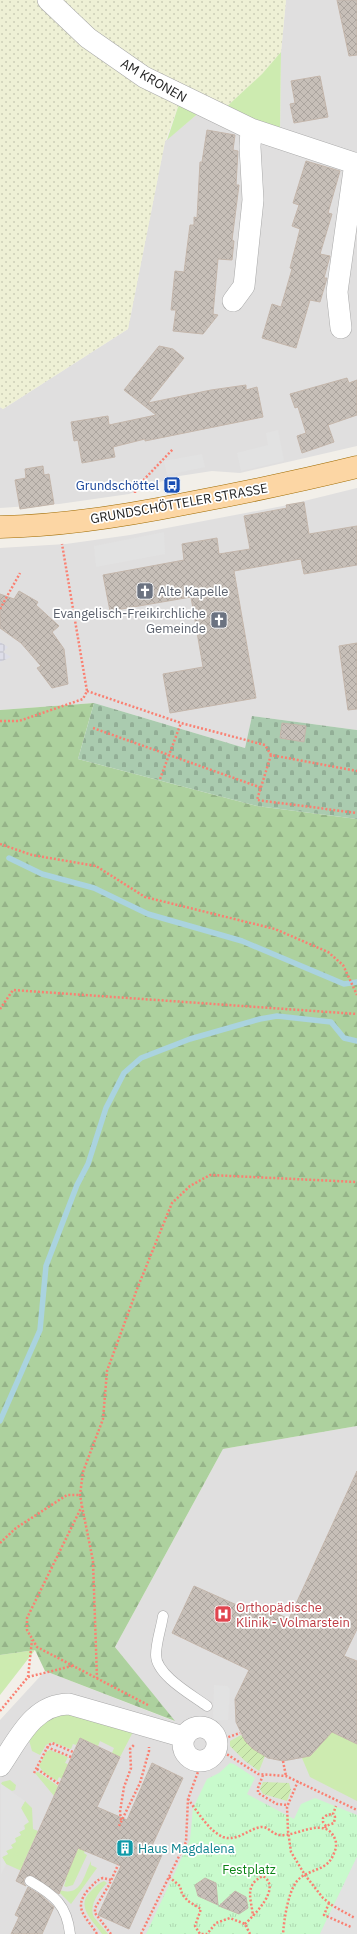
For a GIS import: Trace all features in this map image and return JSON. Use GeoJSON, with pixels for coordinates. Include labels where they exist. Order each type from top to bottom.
{"type":"FeatureCollection","features":[{"type":"Feature","properties":{"kind":"main road","name":"GRUNDSCHÖTTELER STRASSE"},"geometry":{"type":"LineString","coordinates":[[0,527],[59,524],[139,513],[231,496],[357,467]]}},
{"type":"Feature","properties":{"kind":"street","name":"AM KRONEN"},"geometry":{"type":"LineString","coordinates":[[48,0],[88,38],[144,77],[251,129],[356,163]]}},
{"type":"Feature","properties":{"kind":"street"},"geometry":{"type":"LineString","coordinates":[[233,301],[244,286],[252,208],[250,147],[251,129]]}},
{"type":"Feature","properties":{"kind":"street"},"geometry":{"type":"LineString","coordinates":[[341,328],[338,292],[356,163]]}},
{"type":"Feature","properties":{"kind":"street"},"geometry":{"type":"LineString","coordinates":[[0,1766],[33,1718],[49,1707],[60,1704],[69,1704],[184,1737]]}},
{"type":"Feature","properties":{"kind":"street"},"geometry":{"type":"LineString","coordinates":[[200,1726],[211,1730],[212,1750],[195,1761],[184,1751],[182,1744],[184,1737],[188,1731],[200,1726]]}},
{"type":"Feature","properties":{"kind":"lane"},"geometry":{"type":"LineString","coordinates":[[163,1616],[156,1657],[159,1668],[167,1676],[207,1706]]}},
{"type":"Feature","properties":{"kind":"lane"},"geometry":{"type":"LineString","coordinates":[[30,1881],[46,1891],[64,1909],[69,1921],[70,1934]]}},
{"type":"Feature","properties":{"kind":"path"},"geometry":{"type":"LineString","coordinates":[[139,513],[135,489],[173,449]]}},
{"type":"Feature","properties":{"kind":"path"},"geometry":{"type":"LineString","coordinates":[[0,721],[19,721],[83,699],[87,691],[59,524]]}},
{"type":"Feature","properties":{"kind":"path"},"geometry":{"type":"LineString","coordinates":[[0,609],[20,573]]}},
{"type":"Feature","properties":{"kind":"path"},"geometry":{"type":"LineString","coordinates":[[87,691],[181,723],[265,745],[271,755],[262,788],[257,800],[357,813]]}},
{"type":"Feature","properties":{"kind":"path"},"geometry":{"type":"LineString","coordinates":[[160,779],[181,723]]}},
{"type":"Feature","properties":{"kind":"path"},"geometry":{"type":"LineString","coordinates":[[93,728],[170,754],[262,788]]}},
{"type":"Feature","properties":{"kind":"path"},"geometry":{"type":"LineString","coordinates":[[271,755],[357,771]]}},
{"type":"Feature","properties":{"kind":"path"},"geometry":{"type":"LineString","coordinates":[[0,844],[32,855],[96,866],[145,897],[281,932],[328,952],[333,956],[343,965],[357,995]]}},
{"type":"Feature","properties":{"kind":"path"},"geometry":{"type":"LineString","coordinates":[[0,1009],[13,990],[357,1014]]}},
{"type":"Feature","properties":{"kind":"path"},"geometry":{"type":"LineString","coordinates":[[97,1678],[93,1561],[80,1495],[83,1472],[103,1419],[107,1371],[137,1288],[172,1203],[190,1186],[210,1175],[351,1181],[357,1184]]}},
{"type":"Feature","properties":{"kind":"path"},"geometry":{"type":"LineString","coordinates":[[0,1543],[16,1528],[67,1495],[80,1495]]}},
{"type":"Feature","properties":{"kind":"path"},"geometry":{"type":"LineString","coordinates":[[82,1506],[27,1618],[27,1630],[37,1647],[153,1707]]}},
{"type":"Feature","properties":{"kind":"path"},"geometry":{"type":"LineString","coordinates":[[0,1711],[28,1677],[32,1640]]}},
{"type":"Feature","properties":{"kind":"path"},"geometry":{"type":"LineString","coordinates":[[28,1677],[73,1666]]}},
{"type":"Feature","properties":{"kind":"path"},"geometry":{"type":"LineString","coordinates":[[141,1934],[186,1842],[188,1799],[212,1750],[240,1733]]}},
{"type":"Feature","properties":{"kind":"path"},"geometry":{"type":"LineString","coordinates":[[34,1773],[47,1747],[52,1743],[74,1752]]}},
{"type":"Feature","properties":{"kind":"path"},"geometry":{"type":"LineString","coordinates":[[121,1820],[120,1812],[124,1787],[131,1768],[130,1749],[138,1743]]}},
{"type":"Feature","properties":{"kind":"path"},"geometry":{"type":"LineString","coordinates":[[119,1826],[121,1820],[127,1813],[140,1783],[150,1751],[146,1744]]}},
{"type":"Feature","properties":{"kind":"path"},"geometry":{"type":"LineString","coordinates":[[47,1747],[71,1757]]}},
{"type":"Feature","properties":{"kind":"path"},"geometry":{"type":"LineString","coordinates":[[212,1750],[258,1774],[286,1776],[357,1810]]}},
{"type":"Feature","properties":{"kind":"path"},"geometry":{"type":"LineString","coordinates":[[283,1761],[286,1776]]}},
{"type":"Feature","properties":{"kind":"path"},"geometry":{"type":"LineString","coordinates":[[37,1769],[59,1784]]}},
{"type":"Feature","properties":{"kind":"path"},"geometry":{"type":"LineString","coordinates":[[263,1775],[258,1788],[258,1793],[277,1804],[288,1805]]}},
{"type":"Feature","properties":{"kind":"path"},"geometry":{"type":"LineString","coordinates":[[298,1781],[288,1805],[288,1835],[291,1852],[305,1875],[329,1903],[356,1918]]}},
{"type":"Feature","properties":{"kind":"path"},"geometry":{"type":"LineString","coordinates":[[188,1799],[214,1830],[229,1838],[239,1836],[261,1827],[279,1835],[288,1835],[312,1828],[325,1827],[334,1823],[335,1818],[333,1814],[336,1806]]}},
{"type":"Feature","properties":{"kind":"path"},"geometry":{"type":"LineString","coordinates":[[283,1934],[292,1891],[296,1882],[305,1875],[323,1868],[332,1860],[336,1846],[335,1840],[332,1834],[325,1827],[323,1818],[327,1815],[333,1814]]}},
{"type":"Feature","properties":{"kind":"path"},"geometry":{"type":"LineString","coordinates":[[111,1934],[95,1913],[96,1908],[118,1865]]}},
{"type":"Feature","properties":{"kind":"path"},"geometry":{"type":"LineString","coordinates":[[245,1924],[253,1916],[260,1908],[270,1888],[271,1884],[269,1879],[263,1876],[251,1886],[249,1891],[253,1916]]}},
{"type":"Feature","properties":{"kind":"path"},"geometry":{"type":"LineString","coordinates":[[169,1877],[180,1886],[182,1894],[188,1901],[201,1909],[195,1926],[200,1934],[208,1934],[216,1923],[223,1919],[230,1918],[245,1924],[250,1934]]}},
{"type":"Feature","properties":{"kind":"path"},"geometry":{"type":"LineString","coordinates":[[97,1934],[82,1913],[80,1904],[83,1896],[95,1882],[103,1878],[111,1880]]}},
{"type":"Feature","properties":{"kind":"path"},"geometry":{"type":"LineString","coordinates":[[329,1903],[324,1915],[350,1927]]}},
{"type":"Feature","properties":{"kind":"shaded area"},"geometry":{"type":"Polygon","coordinates":[[[286,0],[357,0],[357,446],[240,473],[212,471],[173,477],[129,494],[59,504],[0,508],[0,407],[3,409],[128,329],[165,141],[201,111],[280,135],[281,52],[286,0]]]}},
{"type":"Feature","properties":{"kind":"shaded area"},"geometry":{"type":"Polygon","coordinates":[[[278,430],[284,461],[241,471],[237,453],[268,445],[266,433],[278,430]]]}},
{"type":"Feature","properties":{"kind":"shaded area"},"geometry":{"type":"Polygon","coordinates":[[[202,454],[205,467],[167,475],[164,461],[202,454]]]}},
{"type":"Feature","properties":{"kind":"shaded area"},"geometry":{"type":"Polygon","coordinates":[[[357,488],[357,730],[252,716],[245,748],[94,703],[0,710],[0,548],[66,544],[130,535],[288,505],[357,488]]]}},
{"type":"Feature","properties":{"kind":"shaded area"},"geometry":{"type":"Polygon","coordinates":[[[164,532],[165,554],[96,567],[94,546],[164,532]]]}},
{"type":"Feature","properties":{"kind":"shaded area"},"geometry":{"type":"Polygon","coordinates":[[[0,642],[8,647],[3,652],[11,657],[0,662],[0,642]]]}},
{"type":"Feature","properties":{"kind":"shaded area"},"geometry":{"type":"Polygon","coordinates":[[[357,1426],[357,1934],[0,1934],[0,1720],[45,1671],[174,1721],[115,1647],[223,1449],[357,1426]]]}},
{"type":"Feature","properties":{"kind":"shaded area"},"geometry":{"type":"Polygon","coordinates":[[[214,1685],[227,1686],[230,1689],[228,1720],[213,1721],[214,1685]]]}},
{"type":"Feature","properties":{"kind":"shaded area"},"geometry":{"type":"Polygon","coordinates":[[[1,1784],[25,1801],[21,1808],[29,1822],[23,1826],[25,1829],[19,1832],[21,1835],[15,1838],[16,1842],[11,1845],[13,1848],[6,1851],[8,1854],[2,1857],[6,1864],[1,1874],[1,1784]]]}},
{"type":"Feature","properties":{"kind":"shaded area"},"geometry":{"type":"Polygon","coordinates":[[[357,1857],[357,1934],[320,1934],[328,1917],[357,1857]]]}},
{"type":"Feature","properties":{"kind":"green space"},"geometry":{"type":"Polygon","coordinates":[[[0,0],[39,0],[180,101],[165,142],[128,329],[3,409],[0,407],[0,0]]]}},
{"type":"Feature","properties":{"kind":"green space"},"geometry":{"type":"Polygon","coordinates":[[[56,0],[286,0],[281,52],[262,74],[223,110],[149,73],[56,0]]]}},
{"type":"Feature","properties":{"kind":"green space"},"geometry":{"type":"Polygon","coordinates":[[[281,52],[280,135],[223,110],[262,74],[281,52]]]}},
{"type":"Feature","properties":{"kind":"green space"},"geometry":{"type":"Polygon","coordinates":[[[180,101],[201,111],[167,140],[180,101]]]}},
{"type":"Feature","properties":{"kind":"green space"},"geometry":{"type":"Polygon","coordinates":[[[94,703],[78,759],[257,806],[357,819],[357,1426],[223,1449],[115,1647],[175,1721],[45,1671],[35,1650],[0,1655],[0,710],[94,703]]]}},
{"type":"Feature","properties":{"kind":"green space"},"geometry":{"type":"Polygon","coordinates":[[[94,703],[245,748],[252,716],[357,730],[357,819],[257,806],[78,759],[94,703]]]}},
{"type":"Feature","properties":{"kind":"green space"},"geometry":{"type":"Polygon","coordinates":[[[35,1650],[0,1695],[0,1655],[35,1650]]]}},
{"type":"Feature","properties":{"kind":"green space"},"geometry":{"type":"Polygon","coordinates":[[[66,1712],[133,1732],[120,1757],[112,1753],[114,1748],[100,1741],[98,1746],[80,1738],[76,1745],[73,1744],[71,1749],[52,1742],[46,1745],[40,1755],[32,1751],[29,1740],[41,1722],[66,1712]]]}},
{"type":"Feature","properties":{"kind":"green space"},"geometry":{"type":"Polygon","coordinates":[[[330,1731],[357,1744],[357,1801],[310,1777],[302,1758],[316,1750],[330,1731]]]}},
{"type":"Feature","properties":{"kind":"green space"},"geometry":{"type":"Polygon","coordinates":[[[241,1735],[253,1749],[265,1756],[259,1771],[245,1761],[230,1746],[230,1741],[241,1735]]]}},
{"type":"Feature","properties":{"kind":"green space"},"geometry":{"type":"Polygon","coordinates":[[[50,1750],[68,1757],[65,1763],[68,1764],[62,1779],[59,1777],[57,1781],[44,1773],[39,1766],[46,1752],[50,1750]]]}},
{"type":"Feature","properties":{"kind":"green space","name":"Festplatz"},"geometry":{"type":"Polygon","coordinates":[[[230,1763],[234,1764],[255,1778],[247,1794],[294,1819],[301,1804],[315,1798],[357,1815],[357,1857],[320,1934],[146,1934],[190,1840],[193,1808],[207,1779],[219,1773],[230,1763]]]}},
{"type":"Feature","properties":{"kind":"green space"},"geometry":{"type":"Polygon","coordinates":[[[38,1772],[58,1786],[54,1796],[35,1773],[38,1772]]]}},
{"type":"Feature","properties":{"kind":"green space"},"geometry":{"type":"Polygon","coordinates":[[[10,1780],[16,1785],[15,1790],[12,1791],[1,1784],[2,1782],[10,1780]]]}},
{"type":"Feature","properties":{"kind":"green space"},"geometry":{"type":"Polygon","coordinates":[[[263,1782],[289,1783],[291,1790],[287,1801],[263,1794],[260,1789],[263,1782]]]}},
{"type":"Feature","properties":{"kind":"green space"},"geometry":{"type":"Polygon","coordinates":[[[25,1801],[32,1808],[33,1829],[38,1831],[23,1864],[24,1872],[6,1864],[2,1857],[8,1854],[6,1851],[15,1838],[21,1835],[19,1832],[25,1829],[21,1808],[25,1801]]]}},
{"type":"Feature","properties":{"kind":"green space"},"geometry":{"type":"Polygon","coordinates":[[[83,1838],[89,1841],[84,1853],[87,1855],[73,1885],[66,1887],[64,1886],[66,1880],[64,1880],[83,1838]]]}},
{"type":"Feature","properties":{"kind":"green space"},"geometry":{"type":"Polygon","coordinates":[[[91,1861],[91,1865],[97,1868],[71,1904],[56,1889],[71,1891],[80,1886],[91,1861]]]}},
{"type":"Feature","properties":{"kind":"green space"},"geometry":{"type":"Polygon","coordinates":[[[104,1881],[107,1883],[96,1898],[93,1913],[94,1917],[108,1934],[102,1934],[90,1918],[85,1908],[86,1897],[104,1881]]]}},
{"type":"Feature","properties":{"kind":"building"},"geometry":{"type":"Polygon","coordinates":[[[337,0],[357,0],[357,55],[349,56],[337,0]]]}},
{"type":"Feature","properties":{"kind":"building"},"geometry":{"type":"Polygon","coordinates":[[[320,76],[328,117],[294,123],[290,104],[295,103],[291,81],[320,76]]]}},
{"type":"Feature","properties":{"kind":"building"},"geometry":{"type":"Polygon","coordinates":[[[207,130],[235,135],[233,150],[238,151],[236,185],[239,185],[232,240],[234,241],[232,260],[218,259],[213,314],[218,315],[203,334],[173,331],[176,310],[171,310],[175,271],[184,272],[190,225],[194,225],[194,217],[197,218],[200,162],[202,162],[207,130]]]}},
{"type":"Feature","properties":{"kind":"building"},"geometry":{"type":"Polygon","coordinates":[[[306,161],[340,171],[328,213],[332,214],[320,254],[330,256],[324,278],[327,278],[320,302],[310,300],[296,348],[262,338],[272,304],[281,307],[292,269],[290,268],[300,229],[292,226],[299,205],[293,203],[306,161]]]}},
{"type":"Feature","properties":{"kind":"building"},"geometry":{"type":"Polygon","coordinates":[[[159,346],[173,349],[184,358],[148,403],[211,390],[246,385],[246,390],[257,387],[263,417],[145,441],[145,439],[113,447],[115,457],[82,463],[78,440],[74,441],[71,422],[108,416],[109,425],[156,415],[124,390],[159,346]]]}},
{"type":"Feature","properties":{"kind":"building"},"geometry":{"type":"Polygon","coordinates":[[[347,378],[349,383],[357,380],[357,415],[328,425],[334,442],[302,453],[297,436],[306,433],[298,407],[295,408],[290,394],[347,378]]]}},
{"type":"Feature","properties":{"kind":"building"},"geometry":{"type":"Polygon","coordinates":[[[43,466],[44,475],[49,474],[54,504],[20,509],[15,480],[26,478],[25,469],[43,466]]]}},
{"type":"Feature","properties":{"kind":"building"},"geometry":{"type":"Polygon","coordinates":[[[304,502],[309,534],[357,526],[357,565],[304,574],[301,559],[234,571],[256,698],[170,713],[163,674],[203,667],[191,597],[110,611],[103,575],[184,560],[182,544],[217,538],[219,554],[250,549],[244,516],[287,508],[286,505],[304,502]]]}},
{"type":"Feature","properties":{"kind":"building"},"geometry":{"type":"Polygon","coordinates":[[[19,591],[38,602],[36,605],[59,626],[52,632],[64,649],[68,684],[52,688],[37,668],[41,666],[21,643],[0,628],[0,594],[14,599],[19,591]]]}},
{"type":"Feature","properties":{"kind":"building"},"geometry":{"type":"Polygon","coordinates":[[[357,643],[357,709],[348,710],[339,646],[357,643]]]}},
{"type":"Feature","properties":{"kind":"building"},"geometry":{"type":"Polygon","coordinates":[[[282,723],[306,726],[304,742],[280,738],[282,723]]]}},
{"type":"Feature","properties":{"kind":"building","name":"Orthopädische Klinik - Volmarstein"},"geometry":{"type":"Polygon","coordinates":[[[357,1471],[357,1629],[344,1656],[357,1661],[357,1744],[332,1732],[310,1756],[283,1761],[268,1758],[253,1749],[245,1741],[236,1722],[235,1699],[249,1670],[172,1633],[194,1586],[248,1610],[252,1602],[289,1619],[357,1471]]]}},
{"type":"Feature","properties":{"kind":"building"},"geometry":{"type":"Polygon","coordinates":[[[80,1738],[120,1757],[97,1807],[127,1820],[152,1763],[183,1778],[150,1850],[162,1855],[129,1929],[98,1915],[121,1866],[78,1848],[59,1894],[31,1875],[24,1878],[24,1884],[26,1886],[16,1881],[80,1738]]]}},
{"type":"Feature","properties":{"kind":"building"},"geometry":{"type":"Polygon","coordinates":[[[205,1878],[216,1883],[218,1905],[198,1896],[195,1885],[205,1878]]]}},
{"type":"Feature","properties":{"kind":"building"},"geometry":{"type":"Polygon","coordinates":[[[28,1887],[42,1896],[54,1907],[42,1934],[11,1934],[19,1917],[15,1915],[28,1887]]]}},
{"type":"Feature","properties":{"kind":"building"},"geometry":{"type":"Polygon","coordinates":[[[235,1891],[246,1897],[248,1908],[239,1914],[219,1906],[235,1891]]]}},
{"type":"Feature","properties":{"kind":"waterway"},"geometry":{"type":"LineString","coordinates":[[9,858],[42,874],[94,888],[148,914],[242,941],[344,984],[357,982]]}},
{"type":"Feature","properties":{"kind":"waterway"},"geometry":{"type":"LineString","coordinates":[[0,1421],[40,1330],[46,1266],[77,1185],[88,1164],[106,1108],[124,1073],[141,1058],[190,1039],[260,1019],[277,1016],[331,1022],[344,1038],[357,1041]]}},
{"type":"Feature","properties":{"kind":"place","name":"Grundschöttel"},"geometry":{"type":"Point","coordinates":[172,485]}},
{"type":"Feature","properties":{"kind":"place","name":"Alte Kapelle"},"geometry":{"type":"Point","coordinates":[145,591]}},
{"type":"Feature","properties":{"kind":"place","name":"Evangelisch-Freikirchliche Gemeinde"},"geometry":{"type":"Point","coordinates":[219,620]}},
{"type":"Feature","properties":{"kind":"place","name":"Orthopädische Klinik - Volmarstein"},"geometry":{"type":"Point","coordinates":[223,1614]}},
{"type":"Feature","properties":{"kind":"place","name":"Haus Magdalena"},"geometry":{"type":"Point","coordinates":[125,1848]}}]}
